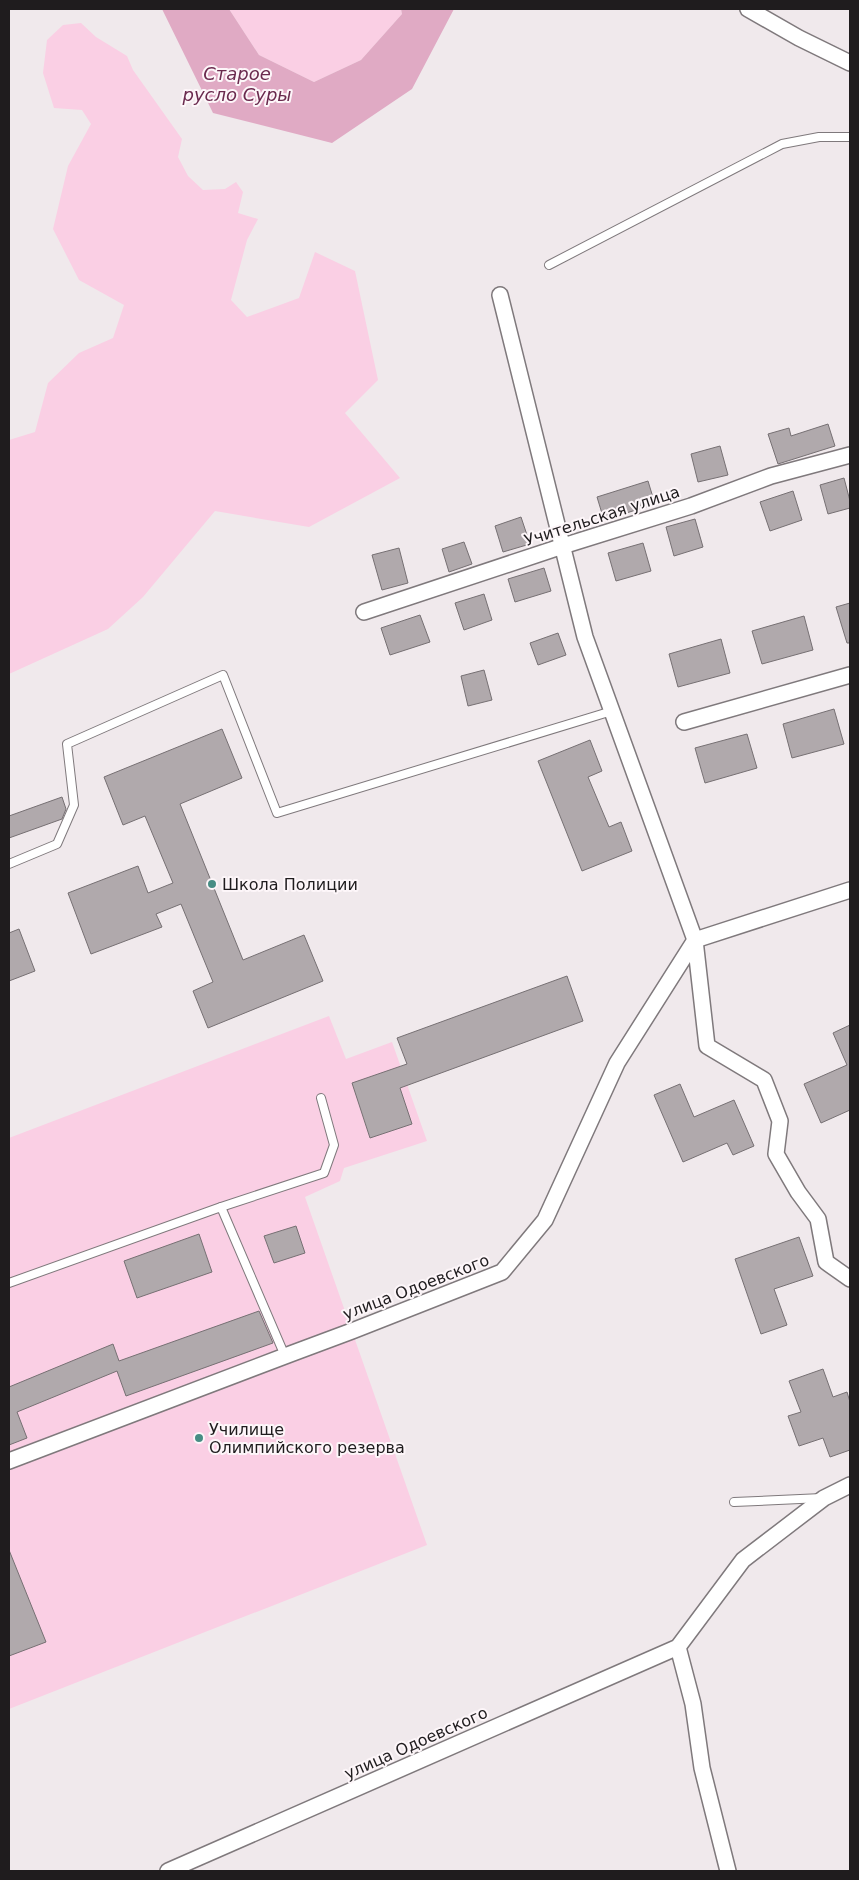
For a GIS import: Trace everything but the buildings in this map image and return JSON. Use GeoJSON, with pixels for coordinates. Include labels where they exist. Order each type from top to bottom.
{"type":"FeatureCollection","features":[{"type":"Feature","properties":{"kind":"street"},"geometry":{"type":"LineString","coordinates":[[748,9],[799,38],[850,63]]}},
{"type":"Feature","properties":{"kind":"street"},"geometry":{"type":"LineString","coordinates":[[500,296],[585,637],[696,940],[707,1046],[764,1080],[780,1121],[776,1154],[798,1192],[818,1219],[826,1262],[850,1279]]}},
{"type":"Feature","properties":{"kind":"street","name":"Учительская улица"},"geometry":{"type":"LineString","coordinates":[[364,612],[691,506],[771,476],[850,455]]}},
{"type":"Feature","properties":{"kind":"street"},"geometry":{"type":"LineString","coordinates":[[684,722],[850,676]]}},
{"type":"Feature","properties":{"kind":"street"},"geometry":{"type":"LineString","coordinates":[[696,940],[850,890]]}},
{"type":"Feature","properties":{"kind":"street","name":"улица Одоевского"},"geometry":{"type":"LineString","coordinates":[[9,1461],[352,1332],[502,1272],[545,1220],[617,1063],[696,940]]}},
{"type":"Feature","properties":{"kind":"street"},"geometry":{"type":"LineString","coordinates":[[728,1871],[702,1768],[693,1704],[678,1647],[743,1560],[824,1498],[850,1485]]}},
{"type":"Feature","properties":{"kind":"street","name":"улица Одоевского"},"geometry":{"type":"LineString","coordinates":[[168,1871],[678,1647]]}},
{"type":"Feature","properties":{"kind":"lane"},"geometry":{"type":"LineString","coordinates":[[550,265],[782,144],[818,136],[850,137]]}},
{"type":"Feature","properties":{"kind":"lane"},"geometry":{"type":"LineString","coordinates":[[9,864],[57,844],[74,805],[66,744],[223,675],[277,813],[612,711]]}},
{"type":"Feature","properties":{"kind":"lane"},"geometry":{"type":"LineString","coordinates":[[9,1284],[221,1207],[324,1173],[334,1145],[321,1098]]}},
{"type":"Feature","properties":{"kind":"lane"},"geometry":{"type":"LineString","coordinates":[[221,1207],[284,1356]]}},
{"type":"Feature","properties":{"kind":"lane"},"geometry":{"type":"LineString","coordinates":[[734,1502],[824,1498]]}},
{"type":"Feature","properties":{"kind":"shaded area"},"geometry":{"type":"Polygon","coordinates":[[[229,9],[401,9],[402,14],[361,60],[314,82],[259,55],[229,9]]]}},
{"type":"Feature","properties":{"kind":"shaded area"},"geometry":{"type":"Polygon","coordinates":[[[81,23],[96,37],[127,56],[133,70],[182,139],[178,157],[188,176],[203,190],[225,189],[236,182],[243,192],[238,213],[258,219],[247,240],[231,300],[247,317],[299,298],[315,252],[355,271],[378,380],[345,413],[400,478],[309,527],[215,511],[143,597],[108,629],[9,674],[9,440],[35,432],[48,383],[79,353],[113,338],[124,305],[79,280],[53,229],[68,166],[91,124],[82,110],[54,108],[43,73],[47,40],[63,25],[81,23]]]}},
{"type":"Feature","properties":{"kind":"shaded area","name":"Училище Олимпийского резерва"},"geometry":{"type":"Polygon","coordinates":[[[329,1016],[346,1059],[392,1042],[427,1141],[344,1168],[340,1181],[305,1197],[427,1545],[9,1709],[9,1138],[329,1016]]]}},
{"type":"Feature","properties":{"kind":"water","name":"Старое русло Суры"},"geometry":{"type":"Polygon","coordinates":[[[162,9],[229,9],[259,55],[314,82],[361,60],[402,14],[401,9],[454,9],[412,89],[332,143],[213,113],[162,9]]]}},
{"type":"Feature","properties":{"kind":"place","name":"Школа Полиции"},"geometry":{"type":"Point","coordinates":[212,884]}},
{"type":"Feature","properties":{"kind":"place","name":"Училище Олимпийского резерва"},"geometry":{"type":"Point","coordinates":[199,1438]}}]}
